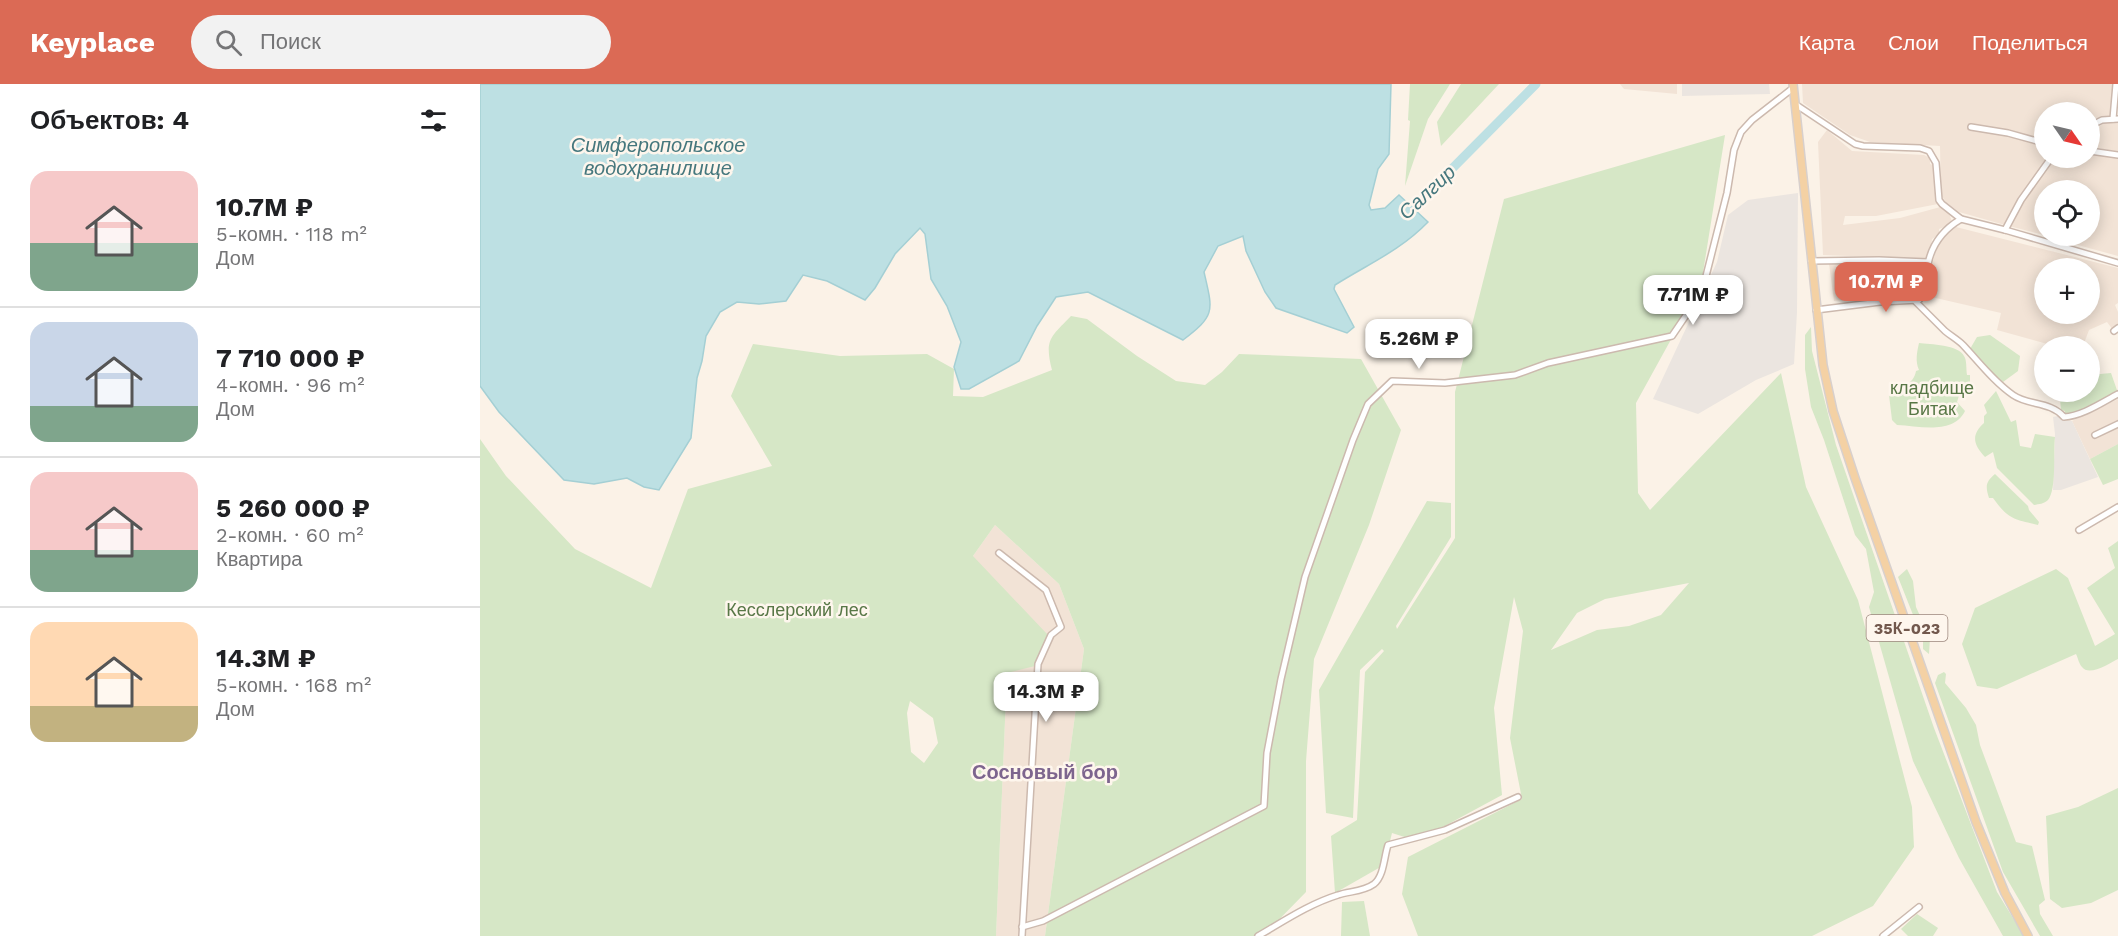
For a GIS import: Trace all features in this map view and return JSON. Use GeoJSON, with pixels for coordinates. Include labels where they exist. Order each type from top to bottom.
{"type":"FeatureCollection","features":[{"type":"Feature","properties":{"kind":"main road","name":"35К-023"},"geometry":{"type":"LineString","coordinates":[[1793,86],[1816,310],[1823,365],[1831,402],[1858,490],[1976,822],[2005,892],[2028,936]]}},
{"type":"Feature","properties":{"kind":"street"},"geometry":{"type":"LineString","coordinates":[[2100,121],[2115,119],[2116,84]]}},
{"type":"Feature","properties":{"kind":"street"},"geometry":{"type":"LineString","coordinates":[[1022,927],[1043,921],[1264,806],[1267,753],[1281,679],[1305,577],[1368,404],[1392,381],[1445,383],[1515,375],[1548,363],[1672,336],[1704,284],[1727,193],[1734,150],[1741,132],[1793,86]]}},
{"type":"Feature","properties":{"kind":"street"},"geometry":{"type":"LineString","coordinates":[[1795,104],[1855,144],[1920,148],[1929,151],[1936,163],[1939,200],[1961,219],[2118,263]]}},
{"type":"Feature","properties":{"kind":"street"},"geometry":{"type":"LineString","coordinates":[[1971,127],[2034,140]]}},
{"type":"Feature","properties":{"kind":"street"},"geometry":{"type":"LineString","coordinates":[[2100,152],[2118,155]]}},
{"type":"Feature","properties":{"kind":"street"},"geometry":{"type":"LineString","coordinates":[[2005,230],[2021,200],[2044,168]]}},
{"type":"Feature","properties":{"kind":"street"},"geometry":{"type":"LineString","coordinates":[[1816,310],[1919,300],[1924,295],[1928,262],[1942,234],[1950,225],[1961,219]]}},
{"type":"Feature","properties":{"kind":"street"},"geometry":{"type":"LineString","coordinates":[[1811,261],[1928,262]]}},
{"type":"Feature","properties":{"kind":"street"},"geometry":{"type":"LineString","coordinates":[[1914,301],[2019,399],[2044,404],[2067,417],[2118,394]]}},
{"type":"Feature","properties":{"kind":"street"},"geometry":{"type":"LineString","coordinates":[[2095,435],[2118,424]]}},
{"type":"Feature","properties":{"kind":"street"},"geometry":{"type":"LineString","coordinates":[[2079,530],[2118,507]]}},
{"type":"Feature","properties":{"kind":"street"},"geometry":{"type":"LineString","coordinates":[[999,553],[1046,590],[1061,627],[1051,635],[1038,664],[1022,936]]}},
{"type":"Feature","properties":{"kind":"street"},"geometry":{"type":"LineString","coordinates":[[1258,936],[1295,914],[1338,895],[1373,885],[1379,878],[1388,845],[1445,830],[1518,797]]}},
{"type":"Feature","properties":{"kind":"street"},"geometry":{"type":"LineString","coordinates":[[1883,936],[1919,907]]}},
{"type":"Feature","properties":{"kind":"shaded area"},"geometry":{"type":"Polygon","coordinates":[[[1620,84],[1677,84],[1677,94],[1624,89],[1620,84]]]}},
{"type":"Feature","properties":{"kind":"shaded area"},"geometry":{"type":"Polygon","coordinates":[[[1682,84],[1769,84],[1770,94],[1682,96],[1682,84]]]}},
{"type":"Feature","properties":{"kind":"shaded area"},"geometry":{"type":"Polygon","coordinates":[[[1802,84],[2114,84],[2110,118],[2100,118],[2100,102],[2034,102],[2034,136],[2031,138],[2008,131],[1968,125],[1968,128],[2034,142],[2034,168],[2041,168],[2022,193],[2005,225],[1959,212],[1946,202],[1941,195],[1940,146],[1870,142],[1850,135],[1803,103],[1802,84]]]}},
{"type":"Feature","properties":{"kind":"shaded area"},"geometry":{"type":"Polygon","coordinates":[[[2118,122],[2118,152],[2100,148],[2100,126],[2104,123],[2118,122]]]}},
{"type":"Feature","properties":{"kind":"shaded area"},"geometry":{"type":"Polygon","coordinates":[[[1827,130],[1852,151],[1924,155],[1930,158],[1930,164],[1934,165],[1938,204],[1876,216],[1845,216],[1843,225],[1900,218],[1944,206],[1952,222],[1939,229],[1939,234],[1932,239],[1929,259],[1823,255],[1818,142],[1827,130]]]}},
{"type":"Feature","properties":{"kind":"shaded area"},"geometry":{"type":"Polygon","coordinates":[[[2100,155],[2118,157],[2118,256],[2082,246],[2100,246],[2100,180],[2038,180],[2047,168],[2100,168],[2100,155]]]}},
{"type":"Feature","properties":{"kind":"shaded area"},"geometry":{"type":"Polygon","coordinates":[[[2034,186],[2034,232],[2009,226],[2034,186]]]}},
{"type":"Feature","properties":{"kind":"shaded area"},"geometry":{"type":"Polygon","coordinates":[[[1798,193],[1794,364],[1756,380],[1698,414],[1653,399],[1717,262],[1728,215],[1748,200],[1798,193]]]}},
{"type":"Feature","properties":{"kind":"shaded area"},"geometry":{"type":"Polygon","coordinates":[[[1956,227],[2078,258],[2034,258],[2034,324],[2100,324],[2100,263],[2118,268],[2118,303],[2115,305],[2118,312],[2118,326],[2113,330],[2107,322],[2089,330],[2087,336],[2034,336],[2034,340],[1997,330],[2001,313],[1927,296],[1931,268],[1942,236],[1956,227]]]}},
{"type":"Feature","properties":{"kind":"shaded area"},"geometry":{"type":"Polygon","coordinates":[[[1829,264],[1926,264],[1922,296],[1881,296],[1834,301],[1829,264]]]}},
{"type":"Feature","properties":{"kind":"shaded area"},"geometry":{"type":"Polygon","coordinates":[[[2118,399],[2118,444],[2090,459],[2072,421],[2118,399]]]}},
{"type":"Feature","properties":{"kind":"shaded area"},"geometry":{"type":"Polygon","coordinates":[[[2058,416],[2064,421],[2072,421],[2098,477],[2061,490],[2053,490],[2055,434],[2053,417],[2058,416]]]}},
{"type":"Feature","properties":{"kind":"shaded area"},"geometry":{"type":"Polygon","coordinates":[[[995,525],[1059,584],[1084,649],[1045,936],[996,936],[1007,673],[973,556],[995,525]]]}},
{"type":"Feature","properties":{"kind":"green space"},"geometry":{"type":"Polygon","coordinates":[[[1410,84],[1450,84],[1428,119],[1405,186],[1410,121],[1408,120],[1410,84]]]}},
{"type":"Feature","properties":{"kind":"green space"},"geometry":{"type":"Polygon","coordinates":[[[1461,84],[1499,84],[1441,146],[1437,122],[1461,84]]]}},
{"type":"Feature","properties":{"kind":"green space"},"geometry":{"type":"Polygon","coordinates":[[[1725,135],[1701,285],[1636,403],[1638,493],[1650,510],[1781,373],[1806,487],[1858,600],[1912,807],[1914,847],[1873,906],[1812,936],[1418,936],[1402,894],[1408,857],[1522,799],[1510,738],[1523,631],[1514,597],[1494,708],[1502,795],[1417,841],[1392,833],[1384,865],[1335,893],[1331,836],[1357,820],[1365,672],[1384,651],[1382,649],[1360,670],[1353,818],[1326,813],[1319,690],[1427,501],[1451,503],[1451,537],[1396,626],[1397,629],[1455,538],[1455,392],[1504,199],[1725,135]],[[1689,583],[1605,599],[1577,613],[1551,650],[1597,630],[1629,626],[1661,615],[1689,583]]]}},
{"type":"Feature","properties":{"kind":"green space","name":"Кесслерский лес"},"geometry":{"type":"Polygon","coordinates":[[[1071,316],[1087,319],[1176,381],[1205,385],[1222,372],[1239,354],[1361,359],[1401,430],[1369,525],[1314,659],[1306,761],[1306,892],[1263,936],[1045,936],[1084,649],[1059,584],[995,525],[973,556],[1048,635],[1035,666],[1007,673],[996,936],[480,936],[480,439],[506,476],[575,549],[651,588],[688,489],[772,466],[731,396],[753,344],[840,356],[927,354],[954,369],[953,396],[983,397],[1052,370],[1049,351],[1051,339],[1071,316]],[[910,701],[907,713],[911,752],[924,763],[938,743],[933,718],[910,701]]]}},
{"type":"Feature","properties":{"kind":"green space"},"geometry":{"type":"Polygon","coordinates":[[[1811,327],[1812,351],[1836,445],[1934,728],[1997,892],[2024,936],[2003,936],[1959,858],[1913,761],[1869,607],[1874,592],[1866,549],[1855,535],[1811,407],[1805,369],[1805,335],[1811,327]]]}},
{"type":"Feature","properties":{"kind":"green space"},"geometry":{"type":"Polygon","coordinates":[[[1990,335],[2020,356],[2018,371],[2003,382],[1975,357],[1970,349],[1977,337],[1990,335]]]}},
{"type":"Feature","properties":{"kind":"green space","name":"кладбище Битак"},"geometry":{"type":"Polygon","coordinates":[[[1919,343],[1950,347],[1961,352],[1965,358],[1970,382],[1963,383],[1957,402],[1965,411],[1960,419],[1953,423],[1925,427],[1897,425],[1892,420],[1889,395],[1909,383],[1919,370],[1917,353],[1919,343]]]}},
{"type":"Feature","properties":{"kind":"green space"},"geometry":{"type":"Polygon","coordinates":[[[2111,373],[2118,393],[2100,402],[2100,374],[2111,373]]]}},
{"type":"Feature","properties":{"kind":"green space"},"geometry":{"type":"Polygon","coordinates":[[[1996,391],[2011,422],[2016,420],[2020,446],[2031,448],[2035,434],[2055,437],[2053,488],[2048,500],[2043,503],[2034,505],[1997,468],[1993,452],[1985,457],[1976,444],[1975,436],[1984,423],[1984,416],[1987,413],[1984,405],[1996,391]]]}},
{"type":"Feature","properties":{"kind":"green space"},"geometry":{"type":"Polygon","coordinates":[[[2060,402],[2099,402],[2076,413],[2065,415],[2065,411],[2061,410],[2060,402]]]}},
{"type":"Feature","properties":{"kind":"green space"},"geometry":{"type":"Polygon","coordinates":[[[2118,444],[2118,479],[2103,485],[2090,459],[2118,444]]]}},
{"type":"Feature","properties":{"kind":"green space"},"geometry":{"type":"Polygon","coordinates":[[[1995,474],[2028,506],[2039,522],[2038,525],[2012,517],[1993,498],[1989,498],[1987,484],[1995,474]]]}},
{"type":"Feature","properties":{"kind":"green space"},"geometry":{"type":"Polygon","coordinates":[[[2118,541],[2118,659],[2089,671],[2081,666],[2076,654],[1997,689],[1977,686],[1962,644],[1975,608],[2056,569],[2068,578],[2095,646],[2115,634],[2087,588],[2115,568],[2108,548],[2118,541]]]}},
{"type":"Feature","properties":{"kind":"green space"},"geometry":{"type":"Polygon","coordinates":[[[1907,569],[1913,581],[1916,607],[1930,638],[1929,654],[1923,649],[1923,640],[1898,577],[1907,569]]]}},
{"type":"Feature","properties":{"kind":"green space"},"geometry":{"type":"Polygon","coordinates":[[[1944,672],[1946,674],[1945,683],[1966,708],[1976,725],[1980,745],[2016,842],[2032,846],[2045,900],[2039,905],[2040,914],[2053,936],[2040,936],[2003,872],[1935,683],[1938,675],[1944,672]]]}},
{"type":"Feature","properties":{"kind":"green space"},"geometry":{"type":"Polygon","coordinates":[[[2118,788],[2118,890],[2091,903],[2062,908],[2050,899],[2046,816],[2078,807],[2118,788]]]}},
{"type":"Feature","properties":{"kind":"green space"},"geometry":{"type":"Polygon","coordinates":[[[1364,901],[1370,936],[1341,936],[1342,902],[1364,901]]]}},
{"type":"Feature","properties":{"kind":"green space"},"geometry":{"type":"Polygon","coordinates":[[[1917,914],[1938,928],[1933,936],[1908,936],[1901,929],[1917,914]]]}},
{"type":"Feature","properties":{"kind":"water","name":"Симферопольское водохранилище"},"geometry":{"type":"Polygon","coordinates":[[[480,84],[1391,84],[1389,154],[1378,169],[1369,205],[1371,210],[1385,208],[1399,195],[1428,222],[1395,249],[1335,285],[1334,289],[1354,327],[1347,333],[1276,308],[1265,292],[1246,251],[1243,236],[1218,246],[1204,272],[1210,304],[1207,318],[1183,340],[1088,292],[1056,297],[1037,326],[1019,361],[969,389],[961,389],[954,367],[961,342],[947,306],[931,279],[925,234],[920,228],[895,254],[875,288],[865,300],[827,281],[803,275],[786,301],[759,304],[737,302],[720,312],[706,336],[697,378],[691,438],[659,490],[644,487],[627,478],[594,484],[564,480],[499,412],[480,386],[480,84]]]}},
{"type":"Feature","properties":{"kind":"waterway","name":"Салгир"},"geometry":{"type":"LineString","coordinates":[[1404,215],[1536,84]]}},
{"type":"Feature","properties":{"kind":"district","name":"Сосновый бор"},"geometry":{"type":"Point","coordinates":[1045,772]}}]}
